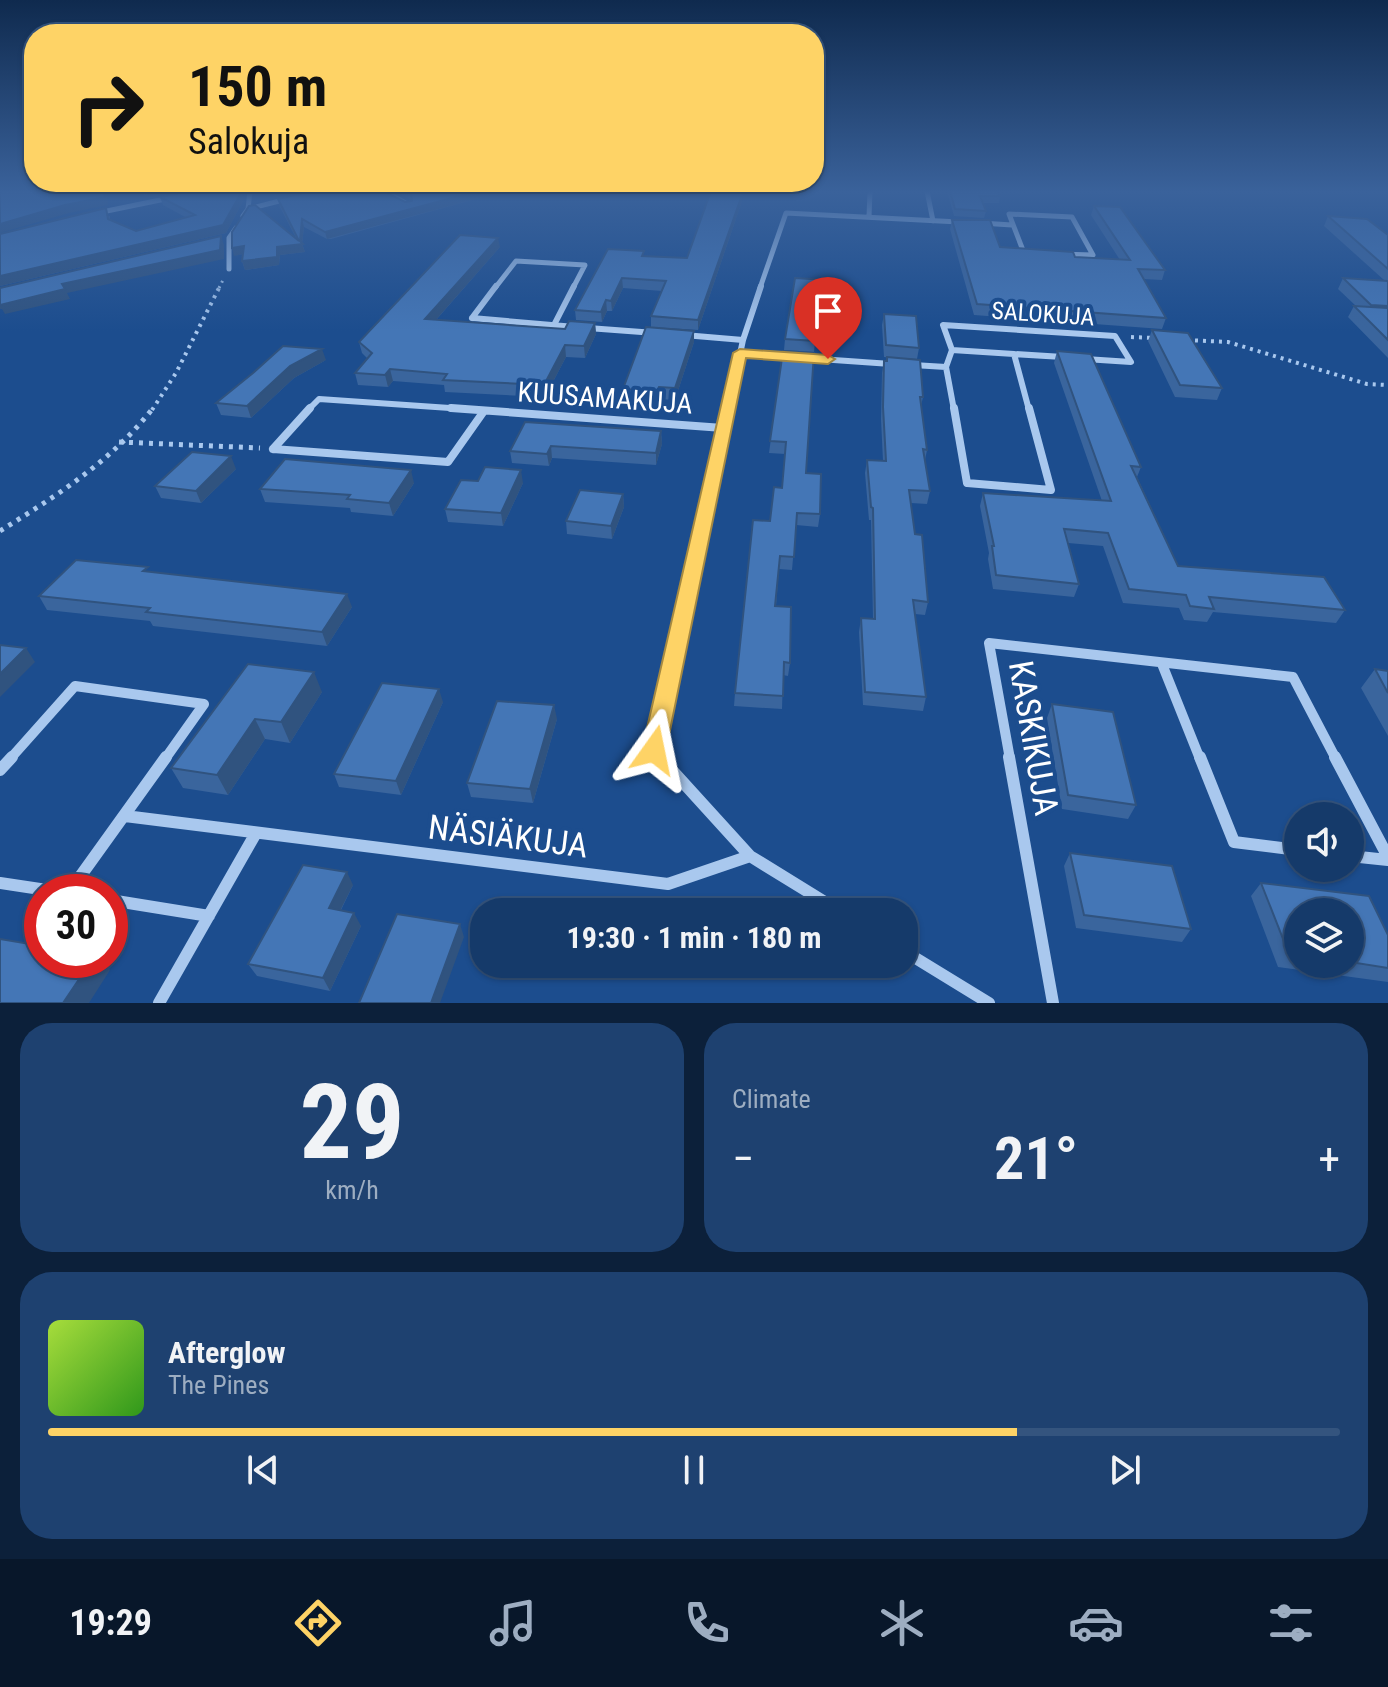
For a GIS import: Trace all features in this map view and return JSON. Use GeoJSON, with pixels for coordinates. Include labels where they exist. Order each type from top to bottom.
{"type":"FeatureCollection","features":[{"type":"Feature","properties":{"kind":"street"},"geometry":{"type":"LineString","coordinates":[[214,241],[229,238],[229,269]]}},
{"type":"Feature","properties":{"kind":"street"},"geometry":{"type":"LineString","coordinates":[[778,238],[743,340],[654,750],[750,856],[818,898]]}},
{"type":"Feature","properties":{"kind":"street"},"geometry":{"type":"LineString","coordinates":[[1017,238],[1024,253],[1093,255],[1083,238]]}},
{"type":"Feature","properties":{"kind":"street"},"geometry":{"type":"LineString","coordinates":[[554,325],[585,265],[516,261],[472,318],[540,324],[664,334]]}},
{"type":"Feature","properties":{"kind":"street","name":"SALOKUJA"},"geometry":{"type":"LineString","coordinates":[[952,350],[1014,354],[1131,362],[1115,336],[943,325],[952,350],[946,367],[967,483],[1051,490],[1014,354]]}},
{"type":"Feature","properties":{"kind":"street"},"geometry":{"type":"LineString","coordinates":[[680,335],[743,340]]}},
{"type":"Feature","properties":{"kind":"street"},"geometry":{"type":"LineString","coordinates":[[740,353],[946,367]]}},
{"type":"Feature","properties":{"kind":"street","name":"KUUSAMAKUJA"},"geometry":{"type":"LineString","coordinates":[[273,449],[319,399],[723,428]]}},
{"type":"Feature","properties":{"kind":"street","name":"KUUSAMAKUJA"},"geometry":{"type":"LineString","coordinates":[[273,449],[448,462],[484,411]]}},
{"type":"Feature","properties":{"kind":"street","name":"KASKIKUJA"},"geometry":{"type":"LineString","coordinates":[[1053,1003],[989,643],[1293,677],[1388,858]]}},
{"type":"Feature","properties":{"kind":"street"},"geometry":{"type":"LineString","coordinates":[[1162,664],[1234,842],[1284,848]]}},
{"type":"Feature","properties":{"kind":"street"},"geometry":{"type":"LineString","coordinates":[[0,770],[75,686],[204,704],[82,874]]}},
{"type":"Feature","properties":{"kind":"street","name":"NÄSIÄKUJA"},"geometry":{"type":"LineString","coordinates":[[125,816],[668,884],[750,856]]}},
{"type":"Feature","properties":{"kind":"street"},"geometry":{"type":"LineString","coordinates":[[159,1003],[256,833]]}},
{"type":"Feature","properties":{"kind":"street"},"geometry":{"type":"LineString","coordinates":[[1364,857],[1388,858]]}},
{"type":"Feature","properties":{"kind":"street"},"geometry":{"type":"LineString","coordinates":[[0,883],[24,887]]}},
{"type":"Feature","properties":{"kind":"street"},"geometry":{"type":"LineString","coordinates":[[128,903],[209,916]]}},
{"type":"Feature","properties":{"kind":"street"},"geometry":{"type":"LineString","coordinates":[[918,960],[989,1003]]}},
{"type":"Feature","properties":{"kind":"path"},"geometry":{"type":"LineString","coordinates":[[0,531],[64,492],[141,424],[173,376],[229,269]]}},
{"type":"Feature","properties":{"kind":"path"},"geometry":{"type":"LineString","coordinates":[[1115,336],[1157,338]]}},
{"type":"Feature","properties":{"kind":"path"},"geometry":{"type":"LineString","coordinates":[[1185,340],[1228,342],[1367,384],[1388,385]]}},
{"type":"Feature","properties":{"kind":"path"},"geometry":{"type":"LineString","coordinates":[[119,442],[273,449]]}},
{"type":"Feature","properties":{"kind":"building"},"geometry":{"type":"Polygon","coordinates":[[[0,238],[167,238],[0,276],[0,238]]]}},
{"type":"Feature","properties":{"kind":"building"},"geometry":{"type":"Polygon","coordinates":[[[221,238],[220,250],[62,284],[65,289],[0,305],[0,288],[221,238]]]}},
{"type":"Feature","properties":{"kind":"building"},"geometry":{"type":"Polygon","coordinates":[[[232,238],[295,238],[299,241],[297,238],[303,244],[277,247],[277,257],[242,261],[244,246],[232,248],[232,238]]]}},
{"type":"Feature","properties":{"kind":"building"},"geometry":{"type":"Polygon","coordinates":[[[457,238],[498,238],[425,319],[565,329],[569,321],[595,323],[584,346],[565,345],[544,385],[443,380],[447,374],[390,369],[385,375],[355,373],[372,353],[359,342],[457,238]]]}},
{"type":"Feature","properties":{"kind":"building"},"geometry":{"type":"Polygon","coordinates":[[[694,238],[727,238],[698,320],[651,316],[666,281],[622,278],[611,301],[606,300],[601,312],[575,310],[608,249],[644,251],[642,256],[687,258],[694,238]]]}},
{"type":"Feature","properties":{"kind":"building"},"geometry":{"type":"Polygon","coordinates":[[[957,238],[997,238],[1000,247],[1073,252],[1075,257],[1130,260],[1115,238],[1142,238],[1165,270],[1138,269],[1166,318],[977,304],[957,238]]]}},
{"type":"Feature","properties":{"kind":"building"},"geometry":{"type":"Polygon","coordinates":[[[1353,238],[1388,238],[1388,269],[1353,238]]]}},
{"type":"Feature","properties":{"kind":"building"},"geometry":{"type":"Polygon","coordinates":[[[795,278],[827,280],[822,321],[817,320],[815,341],[785,339],[795,278]]]}},
{"type":"Feature","properties":{"kind":"building"},"geometry":{"type":"Polygon","coordinates":[[[1343,278],[1388,281],[1388,306],[1371,305],[1343,278]]]}},
{"type":"Feature","properties":{"kind":"building"},"geometry":{"type":"Polygon","coordinates":[[[1354,306],[1388,308],[1388,340],[1354,306]]]}},
{"type":"Feature","properties":{"kind":"building"},"geometry":{"type":"Polygon","coordinates":[[[884,314],[916,316],[919,348],[886,345],[884,314]]]}},
{"type":"Feature","properties":{"kind":"building"},"geometry":{"type":"Polygon","coordinates":[[[646,327],[694,331],[675,388],[659,387],[657,391],[623,389],[646,327]]]}},
{"type":"Feature","properties":{"kind":"building"},"geometry":{"type":"Polygon","coordinates":[[[1152,330],[1188,333],[1222,388],[1180,385],[1152,330]]]}},
{"type":"Feature","properties":{"kind":"building"},"geometry":{"type":"Polygon","coordinates":[[[283,346],[322,349],[290,366],[247,406],[216,403],[253,373],[283,346]]]}},
{"type":"Feature","properties":{"kind":"building"},"geometry":{"type":"Polygon","coordinates":[[[783,351],[814,353],[806,473],[821,474],[820,514],[797,513],[794,557],[780,556],[775,606],[791,607],[790,663],[784,662],[783,696],[735,693],[753,520],[770,521],[774,487],[782,488],[786,442],[770,441],[783,351]]]}},
{"type":"Feature","properties":{"kind":"building"},"geometry":{"type":"Polygon","coordinates":[[[1057,351],[1091,354],[1141,467],[1131,466],[1178,566],[1324,577],[1345,610],[1209,597],[1214,609],[1190,606],[1186,595],[1129,589],[1108,533],[1064,529],[1079,584],[996,575],[994,546],[983,493],[1111,501],[1057,351]]]}},
{"type":"Feature","properties":{"kind":"building"},"geometry":{"type":"Polygon","coordinates":[[[887,357],[920,360],[923,397],[920,397],[927,450],[923,449],[930,491],[909,490],[915,534],[922,535],[928,602],[913,600],[926,697],[865,692],[861,618],[875,619],[873,508],[867,460],[886,461],[883,407],[884,361],[887,357]]]}},
{"type":"Feature","properties":{"kind":"building"},"geometry":{"type":"Polygon","coordinates":[[[525,422],[661,431],[656,453],[551,446],[547,454],[510,451],[525,422]]]}},
{"type":"Feature","properties":{"kind":"building"},"geometry":{"type":"Polygon","coordinates":[[[192,452],[231,456],[196,491],[155,486],[192,452]]]}},
{"type":"Feature","properties":{"kind":"building"},"geometry":{"type":"Polygon","coordinates":[[[285,459],[411,470],[389,503],[347,499],[350,495],[260,489],[285,459]]]}},
{"type":"Feature","properties":{"kind":"building"},"geometry":{"type":"Polygon","coordinates":[[[485,467],[521,470],[501,513],[445,509],[461,480],[478,481],[485,467]]]}},
{"type":"Feature","properties":{"kind":"building"},"geometry":{"type":"Polygon","coordinates":[[[580,490],[623,494],[611,526],[566,521],[580,490]]]}},
{"type":"Feature","properties":{"kind":"building"},"geometry":{"type":"Polygon","coordinates":[[[76,560],[148,567],[143,571],[347,594],[322,632],[39,596],[76,560]]]}},
{"type":"Feature","properties":{"kind":"building"},"geometry":{"type":"Polygon","coordinates":[[[0,645],[26,648],[0,674],[0,645]]]}},
{"type":"Feature","properties":{"kind":"building"},"geometry":{"type":"Polygon","coordinates":[[[248,664],[314,672],[281,722],[255,719],[217,775],[171,768],[248,664]]]}},
{"type":"Feature","properties":{"kind":"building"},"geometry":{"type":"Polygon","coordinates":[[[1375,669],[1388,671],[1388,693],[1375,669]]]}},
{"type":"Feature","properties":{"kind":"building"},"geometry":{"type":"Polygon","coordinates":[[[382,683],[439,689],[396,781],[334,774],[382,683]]]}},
{"type":"Feature","properties":{"kind":"building"},"geometry":{"type":"Polygon","coordinates":[[[497,701],[554,705],[530,789],[467,783],[497,701]]]}},
{"type":"Feature","properties":{"kind":"building"},"geometry":{"type":"Polygon","coordinates":[[[1052,704],[1113,712],[1136,805],[1068,795],[1052,704]]]}},
{"type":"Feature","properties":{"kind":"building"},"geometry":{"type":"Polygon","coordinates":[[[1070,853],[1172,866],[1191,929],[1084,915],[1070,853]]]}},
{"type":"Feature","properties":{"kind":"building"},"geometry":{"type":"Polygon","coordinates":[[[303,865],[347,872],[329,908],[354,913],[323,978],[248,964],[303,865]]]}},
{"type":"Feature","properties":{"kind":"building"},"geometry":{"type":"Polygon","coordinates":[[[1261,883],[1369,896],[1388,935],[1388,968],[1364,964],[1364,898],[1284,898],[1284,941],[1261,883]]]}},
{"type":"Feature","properties":{"kind":"building"},"geometry":{"type":"Polygon","coordinates":[[[397,914],[460,924],[431,1003],[359,1003],[397,914]]]}},
{"type":"Feature","properties":{"kind":"building"},"geometry":{"type":"Polygon","coordinates":[[[0,939],[24,943],[24,978],[80,978],[63,1003],[0,1003],[0,939]]]}},
{"type":"Feature","properties":{"kind":"route"},"geometry":{"type":"LineString","coordinates":[[654,750],[740,353],[828,359]]}}]}
